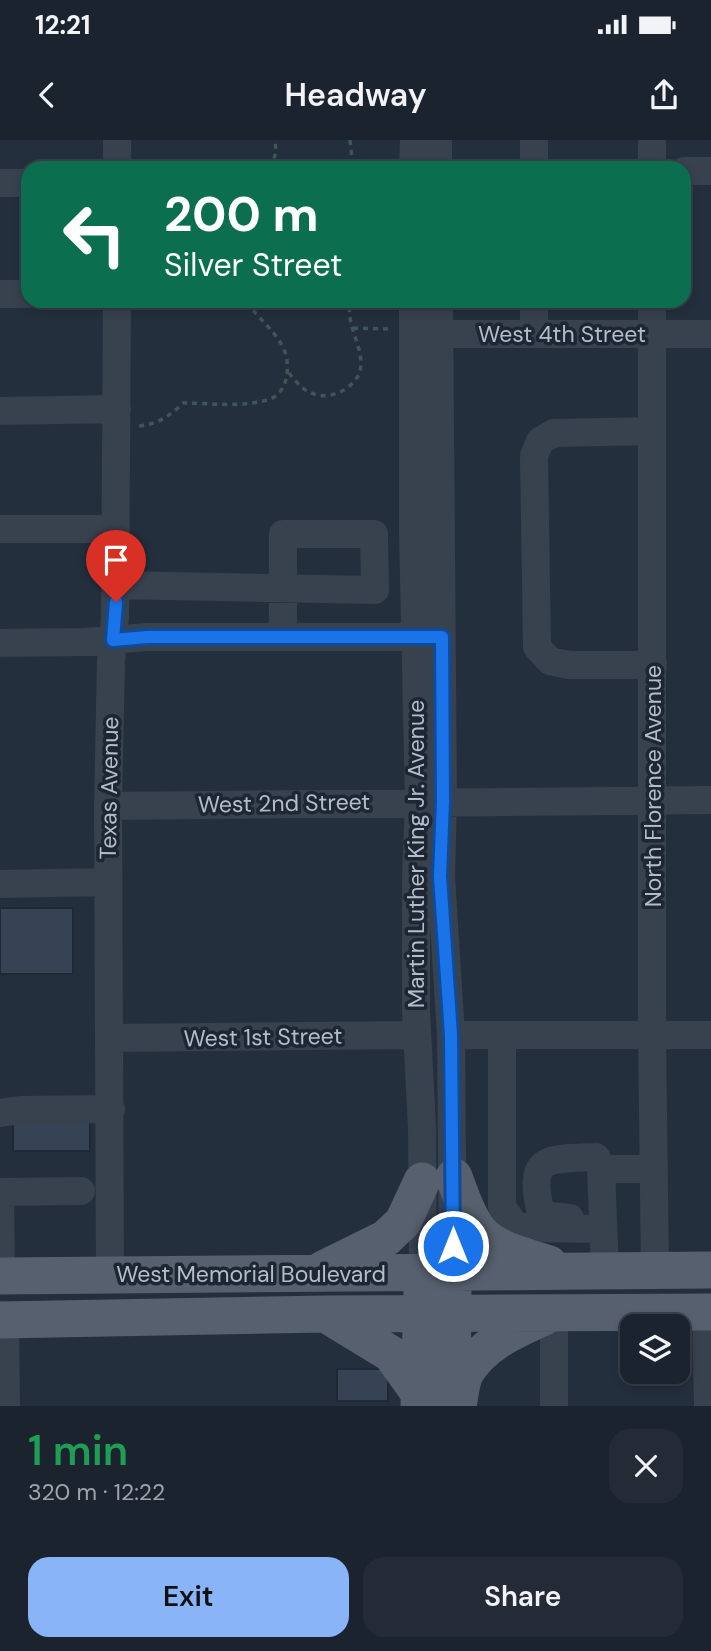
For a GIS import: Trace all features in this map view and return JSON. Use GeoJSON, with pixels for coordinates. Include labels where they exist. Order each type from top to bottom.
{"type":"FeatureCollection","features":[{"type":"Feature","properties":{"kind":"main road"},"geometry":{"type":"LineString","coordinates":[[311,1274],[386,1238],[403,1222],[438,1179],[488,1242],[511,1252],[589,1271]]}},
{"type":"Feature","properties":{"kind":"main road","name":"West Memorial Boulevard"},"geometry":{"type":"LineString","coordinates":[[1,1276],[711,1270]]}},
{"type":"Feature","properties":{"kind":"main road","name":"Martin Luther King Jr. Avenue"},"geometry":{"type":"LineString","coordinates":[[430,1402],[438,1274]]}},
{"type":"Feature","properties":{"kind":"main road"},"geometry":{"type":"LineString","coordinates":[[458,1406],[465,1375],[486,1350],[509,1332],[554,1312]]}},
{"type":"Feature","properties":{"kind":"main road","name":"West Memorial Boulevard"},"geometry":{"type":"LineString","coordinates":[[3,1320],[326,1314],[708,1312]]}},
{"type":"Feature","properties":{"kind":"main road"},"geometry":{"type":"LineString","coordinates":[[326,1314],[391,1354],[430,1402]]}},
{"type":"Feature","properties":{"kind":"street"},"geometry":{"type":"LineString","coordinates":[[117,140],[117,161]]}},
{"type":"Feature","properties":{"kind":"street"},"geometry":{"type":"LineString","coordinates":[[413,161],[414,140]]}},
{"type":"Feature","properties":{"kind":"street"},"geometry":{"type":"LineString","coordinates":[[438,140],[438,161]]}},
{"type":"Feature","properties":{"kind":"street"},"geometry":{"type":"LineString","coordinates":[[534,140],[534,161]]}},
{"type":"Feature","properties":{"kind":"street"},"geometry":{"type":"LineString","coordinates":[[652,140],[652,161]]}},
{"type":"Feature","properties":{"kind":"street"},"geometry":{"type":"LineString","coordinates":[[691,171],[711,171]]}},
{"type":"Feature","properties":{"kind":"street"},"geometry":{"type":"LineString","coordinates":[[0,183],[21,183]]}},
{"type":"Feature","properties":{"kind":"street"},"geometry":{"type":"LineString","coordinates":[[0,294],[21,294]]}},
{"type":"Feature","properties":{"kind":"street","name":"Texas Avenue"},"geometry":{"type":"LineString","coordinates":[[110,1275],[108,806],[116,529],[125,418],[117,308]]}},
{"type":"Feature","properties":{"kind":"street","name":"Martin Luther King Jr. Avenue"},"geometry":{"type":"LineString","coordinates":[[414,308],[428,637],[431,802],[440,876],[451,1035],[438,1179],[438,1274]]}},
{"type":"Feature","properties":{"kind":"street","name":"Martin Luther King Jr. Avenue"},"geometry":{"type":"LineString","coordinates":[[417,332],[434,308]]}},
{"type":"Feature","properties":{"kind":"street"},"geometry":{"type":"LineString","coordinates":[[534,308],[534,334]]}},
{"type":"Feature","properties":{"kind":"street","name":"North Florence Avenue"},"geometry":{"type":"LineString","coordinates":[[652,308],[652,1035],[655,1271]]}},
{"type":"Feature","properties":{"kind":"street","name":"West 4th Street"},"geometry":{"type":"LineString","coordinates":[[417,332],[711,334]]}},
{"type":"Feature","properties":{"kind":"street"},"geometry":{"type":"LineString","coordinates":[[0,411],[125,418]]}},
{"type":"Feature","properties":{"kind":"street"},"geometry":{"type":"LineString","coordinates":[[652,431],[554,433],[540,442],[534,456],[537,647],[550,661],[569,665],[653,665]]}},
{"type":"Feature","properties":{"kind":"street"},"geometry":{"type":"LineString","coordinates":[[0,529],[116,529]]}},
{"type":"Feature","properties":{"kind":"street"},"geometry":{"type":"LineString","coordinates":[[116,585],[283,588],[283,637]]}},
{"type":"Feature","properties":{"kind":"street"},"geometry":{"type":"LineString","coordinates":[[0,643],[147,637],[428,637]]}},
{"type":"Feature","properties":{"kind":"street","name":"West 2nd Street"},"geometry":{"type":"LineString","coordinates":[[108,806],[711,800]]}},
{"type":"Feature","properties":{"kind":"street","name":"Martin Luther King Jr. Avenue"},"geometry":{"type":"LineString","coordinates":[[431,802],[416,878],[416,1035],[422,1127],[438,1179]]}},
{"type":"Feature","properties":{"kind":"street"},"geometry":{"type":"LineString","coordinates":[[0,884],[108,882]]}},
{"type":"Feature","properties":{"kind":"street","name":"West 1st Street"},"geometry":{"type":"LineString","coordinates":[[109,1038],[416,1035]]}},
{"type":"Feature","properties":{"kind":"street"},"geometry":{"type":"LineString","coordinates":[[451,1035],[711,1035]]}},
{"type":"Feature","properties":{"kind":"street"},"geometry":{"type":"LineString","coordinates":[[502,1035],[502,1207],[514,1224],[525,1228],[597,1229]]}},
{"type":"Feature","properties":{"kind":"street"},"geometry":{"type":"LineString","coordinates":[[0,1113],[20,1110],[111,1109]]}},
{"type":"Feature","properties":{"kind":"street"},"geometry":{"type":"LineString","coordinates":[[589,1271],[597,1229],[601,1168],[596,1157],[556,1159],[542,1167],[536,1175],[535,1189],[541,1215],[580,1219],[597,1229]]}},
{"type":"Feature","properties":{"kind":"street"},"geometry":{"type":"LineString","coordinates":[[601,1168],[654,1169]]}},
{"type":"Feature","properties":{"kind":"street"},"geometry":{"type":"LineString","coordinates":[[1,1276],[0,1194],[80,1191]]}},
{"type":"Feature","properties":{"kind":"street"},"geometry":{"type":"LineString","coordinates":[[554,1312],[554,1406]]}},
{"type":"Feature","properties":{"kind":"street"},"geometry":{"type":"LineString","coordinates":[[708,1312],[708,1406]]}},
{"type":"Feature","properties":{"kind":"street"},"geometry":{"type":"LineString","coordinates":[[3,1320],[6,1406]]}},
{"type":"Feature","properties":{"kind":"path"},"geometry":{"type":"LineString","coordinates":[[273,161],[275,140]]}},
{"type":"Feature","properties":{"kind":"path"},"geometry":{"type":"LineString","coordinates":[[350,140],[352,161]]}},
{"type":"Feature","properties":{"kind":"path"},"geometry":{"type":"LineString","coordinates":[[252,308],[283,348],[288,371],[297,384],[309,393],[320,396],[340,393],[348,387],[361,368],[361,359],[347,312],[348,308]]}},
{"type":"Feature","properties":{"kind":"path"},"geometry":{"type":"LineString","coordinates":[[353,328],[417,332]]}},
{"type":"Feature","properties":{"kind":"path"},"geometry":{"type":"LineString","coordinates":[[125,418],[153,424],[172,414],[183,403],[248,403],[272,398],[283,386],[288,371]]}},
{"type":"Feature","properties":{"kind":"building"},"geometry":{"type":"Polygon","coordinates":[[[0,908],[73,908],[73,974],[0,974],[0,908]]]}},
{"type":"Feature","properties":{"kind":"building"},"geometry":{"type":"Polygon","coordinates":[[[13,1117],[90,1117],[90,1151],[13,1151],[13,1117]]]}},
{"type":"Feature","properties":{"kind":"building"},"geometry":{"type":"Polygon","coordinates":[[[337,1369],[388,1369],[388,1401],[337,1401],[337,1369]]]}},
{"type":"Feature","properties":{"kind":"route"},"geometry":{"type":"LineString","coordinates":[[116,602],[113,640],[147,637],[442,637],[443,801],[440,876],[451,1035],[453,1246]]}}]}
